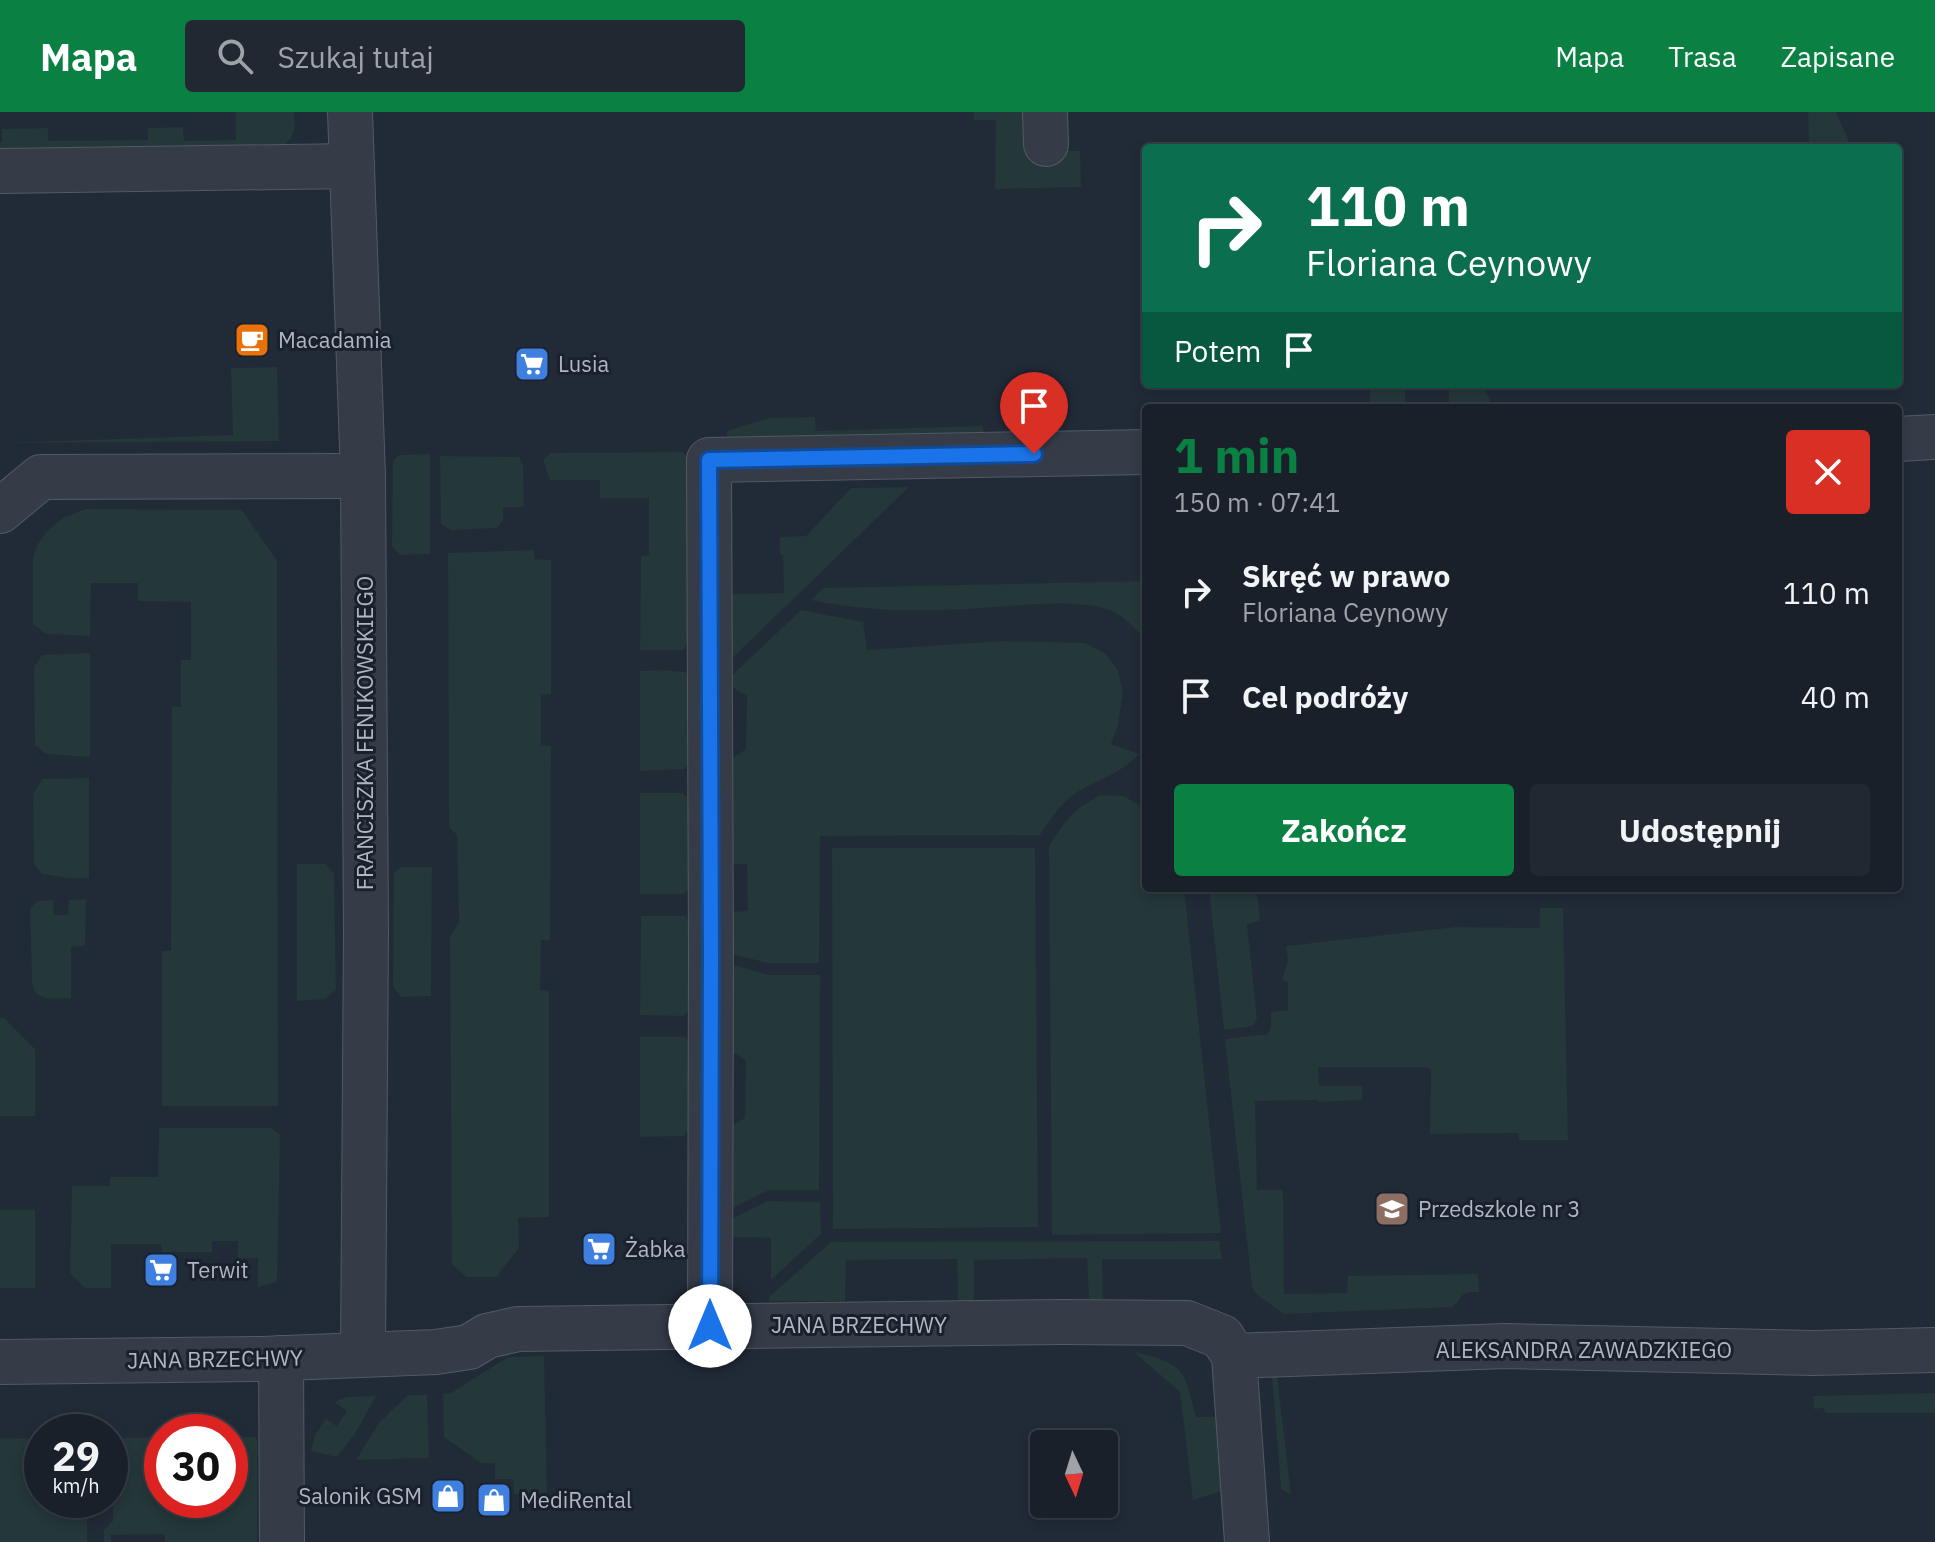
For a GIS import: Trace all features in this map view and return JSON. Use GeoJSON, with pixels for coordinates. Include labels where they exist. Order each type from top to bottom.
{"type":"FeatureCollection","features":[{"type":"Feature","properties":{"kind":"street","name":"FRANCISZKA FENIKOWSKIEGO"},"geometry":{"type":"LineString","coordinates":[[350,112],[363,476],[366,932],[363,1354]]}},
{"type":"Feature","properties":{"kind":"street"},"geometry":{"type":"LineString","coordinates":[[0,171],[352,166]]}},
{"type":"Feature","properties":{"kind":"street"},"geometry":{"type":"LineString","coordinates":[[1902,439],[1935,437]]}},
{"type":"Feature","properties":{"kind":"street"},"geometry":{"type":"LineString","coordinates":[[710,1326],[709,460],[1142,452]]}},
{"type":"Feature","properties":{"kind":"street"},"geometry":{"type":"LineString","coordinates":[[0,511],[41,477],[363,476]]}},
{"type":"Feature","properties":{"kind":"street","name":"JANA BRZECHWY"},"geometry":{"type":"LineString","coordinates":[[0,1362],[281,1358],[436,1352],[469,1347],[487,1336],[518,1329],[1187,1323],[1222,1337],[1234,1356]]}},
{"type":"Feature","properties":{"kind":"street","name":"ALEKSANDRA ZAWADZKIEGO"},"geometry":{"type":"LineString","coordinates":[[1234,1356],[1505,1346],[1814,1353],[1935,1350]]}},
{"type":"Feature","properties":{"kind":"street"},"geometry":{"type":"LineString","coordinates":[[1234,1356],[1247,1542]]}},
{"type":"Feature","properties":{"kind":"street"},"geometry":{"type":"LineString","coordinates":[[281,1358],[282,1542]]}},
{"type":"Feature","properties":{"kind":"shaded area"},"geometry":{"type":"Polygon","coordinates":[[[236,112],[294,112],[293,133],[280,148],[0,154],[2,129],[48,128],[48,141],[148,140],[148,128],[183,127],[184,141],[236,140],[236,112]]]}},
{"type":"Feature","properties":{"kind":"shaded area"},"geometry":{"type":"Polygon","coordinates":[[[974,112],[1030,112],[1031,151],[1080,151],[1081,187],[995,189],[996,120],[974,120],[974,112]]]}},
{"type":"Feature","properties":{"kind":"shaded area"},"geometry":{"type":"Polygon","coordinates":[[[1808,112],[1836,112],[1850,144],[1809,144],[1808,112]]]}},
{"type":"Feature","properties":{"kind":"shaded area"},"geometry":{"type":"Polygon","coordinates":[[[277,367],[279,441],[0,443],[233,435],[231,368],[277,367]]]}},
{"type":"Feature","properties":{"kind":"shaded area"},"geometry":{"type":"Polygon","coordinates":[[[1370,388],[1405,388],[1405,404],[1370,404],[1370,388]]]}},
{"type":"Feature","properties":{"kind":"shaded area"},"geometry":{"type":"Polygon","coordinates":[[[1484,388],[1491,404],[1449,404],[1449,390],[1445,389],[1484,388]]]}},
{"type":"Feature","properties":{"kind":"shaded area"},"geometry":{"type":"Polygon","coordinates":[[[815,417],[816,431],[983,426],[983,436],[727,441],[727,431],[769,418],[815,417]]]}},
{"type":"Feature","properties":{"kind":"shaded area"},"geometry":{"type":"Polygon","coordinates":[[[683,452],[692,465],[691,638],[683,650],[640,650],[641,556],[649,555],[649,498],[600,498],[600,480],[550,480],[543,460],[551,453],[683,452]]]}},
{"type":"Feature","properties":{"kind":"shaded area"},"geometry":{"type":"Polygon","coordinates":[[[430,454],[430,554],[400,555],[392,546],[393,461],[399,455],[430,454]]]}},
{"type":"Feature","properties":{"kind":"shaded area"},"geometry":{"type":"Polygon","coordinates":[[[440,456],[519,457],[523,465],[524,507],[503,507],[503,520],[497,528],[451,530],[441,524],[440,456]]]}},
{"type":"Feature","properties":{"kind":"shaded area"},"geometry":{"type":"Polygon","coordinates":[[[909,487],[727,663],[731,594],[784,593],[780,537],[806,536],[851,488],[909,487]]]}},
{"type":"Feature","properties":{"kind":"shaded area"},"geometry":{"type":"Polygon","coordinates":[[[86,509],[242,510],[277,561],[278,1106],[162,1106],[162,951],[171,951],[172,707],[181,707],[181,660],[191,660],[191,602],[138,601],[138,583],[91,583],[90,636],[46,634],[33,624],[33,556],[38,544],[49,529],[63,518],[86,509]]]}},
{"type":"Feature","properties":{"kind":"shaded area"},"geometry":{"type":"Polygon","coordinates":[[[534,550],[534,559],[551,560],[551,694],[541,695],[541,745],[551,746],[550,940],[541,940],[540,990],[549,991],[549,1217],[518,1218],[519,1248],[496,1277],[466,1277],[452,1264],[450,937],[459,922],[457,835],[449,827],[448,553],[534,550]]]}},
{"type":"Feature","properties":{"kind":"shaded area"},"geometry":{"type":"Polygon","coordinates":[[[1142,581],[1142,637],[1120,616],[1095,606],[1040,604],[909,610],[811,600],[823,588],[1142,581]]]}},
{"type":"Feature","properties":{"kind":"shaded area"},"geometry":{"type":"Polygon","coordinates":[[[801,610],[863,622],[867,650],[1002,641],[1085,643],[1106,654],[1118,670],[1123,692],[1118,725],[1111,744],[1139,754],[1116,772],[1073,795],[1040,835],[820,836],[819,963],[768,963],[727,953],[727,912],[748,911],[747,864],[728,864],[727,762],[746,749],[747,696],[726,681],[801,610]]]}},
{"type":"Feature","properties":{"kind":"shaded area"},"geometry":{"type":"Polygon","coordinates":[[[90,653],[90,757],[46,754],[35,745],[34,667],[42,655],[90,653]]]}},
{"type":"Feature","properties":{"kind":"shaded area"},"geometry":{"type":"Polygon","coordinates":[[[640,671],[685,672],[691,678],[692,760],[684,769],[640,771],[640,671]]]}},
{"type":"Feature","properties":{"kind":"shaded area"},"geometry":{"type":"Polygon","coordinates":[[[89,778],[89,878],[42,874],[34,864],[33,794],[43,779],[89,778]]]}},
{"type":"Feature","properties":{"kind":"shaded area"},"geometry":{"type":"Polygon","coordinates":[[[640,793],[683,793],[691,802],[692,884],[684,894],[640,894],[640,793]]]}},
{"type":"Feature","properties":{"kind":"shaded area"},"geometry":{"type":"Polygon","coordinates":[[[1101,795],[1123,796],[1142,806],[1142,892],[1184,892],[1221,1233],[1052,1235],[1049,846],[1083,805],[1101,795]]]}},
{"type":"Feature","properties":{"kind":"shaded area"},"geometry":{"type":"Polygon","coordinates":[[[832,848],[1035,848],[1038,1227],[833,1229],[832,848]]]}},
{"type":"Feature","properties":{"kind":"shaded area"},"geometry":{"type":"Polygon","coordinates":[[[297,864],[326,864],[334,874],[336,990],[325,999],[297,1001],[297,864]]]}},
{"type":"Feature","properties":{"kind":"shaded area"},"geometry":{"type":"Polygon","coordinates":[[[401,867],[432,867],[431,996],[401,997],[393,987],[394,873],[401,867]]]}},
{"type":"Feature","properties":{"kind":"shaded area"},"geometry":{"type":"Polygon","coordinates":[[[1209,892],[1256,892],[1260,921],[1247,924],[1257,1019],[1253,1026],[1224,1030],[1209,892]]]}},
{"type":"Feature","properties":{"kind":"shaded area"},"geometry":{"type":"Polygon","coordinates":[[[86,899],[85,946],[71,947],[71,998],[41,997],[32,983],[30,908],[38,901],[53,900],[54,915],[68,915],[69,900],[86,899]]]}},
{"type":"Feature","properties":{"kind":"shaded area"},"geometry":{"type":"Polygon","coordinates":[[[1540,908],[1563,908],[1568,1140],[1519,1140],[1518,1133],[1430,1134],[1431,1070],[1426,1067],[1318,1067],[1319,1086],[1362,1086],[1362,1100],[1255,1101],[1257,1190],[1283,1190],[1284,1294],[1347,1293],[1348,1276],[1478,1274],[1479,1292],[1463,1295],[1451,1307],[1284,1314],[1256,1294],[1252,1287],[1225,1039],[1268,1034],[1271,1012],[1288,1010],[1288,982],[1282,981],[1288,960],[1286,946],[1455,927],[1540,928],[1540,908]]]}},
{"type":"Feature","properties":{"kind":"shaded area"},"geometry":{"type":"Polygon","coordinates":[[[641,916],[685,916],[693,928],[694,1004],[684,1016],[640,1015],[641,916]]]}},
{"type":"Feature","properties":{"kind":"shaded area"},"geometry":{"type":"Polygon","coordinates":[[[727,963],[768,975],[820,975],[819,1190],[769,1190],[727,1211],[727,1128],[745,1118],[746,1060],[725,1048],[727,963]]]}},
{"type":"Feature","properties":{"kind":"shaded area"},"geometry":{"type":"Polygon","coordinates":[[[0,1018],[4,1018],[35,1049],[35,1116],[0,1116],[0,1018]]]}},
{"type":"Feature","properties":{"kind":"shaded area"},"geometry":{"type":"Polygon","coordinates":[[[640,1037],[685,1037],[694,1048],[693,1125],[684,1136],[640,1137],[640,1037]]]}},
{"type":"Feature","properties":{"kind":"shaded area"},"geometry":{"type":"Polygon","coordinates":[[[159,1128],[271,1128],[280,1135],[277,1282],[258,1287],[258,1258],[238,1258],[238,1241],[212,1241],[212,1252],[162,1252],[161,1244],[111,1244],[111,1288],[85,1288],[70,1273],[72,1186],[110,1186],[110,1177],[158,1177],[159,1128]]]}},
{"type":"Feature","properties":{"kind":"shaded area"},"geometry":{"type":"Polygon","coordinates":[[[768,1201],[820,1202],[821,1234],[771,1280],[771,1238],[731,1237],[729,1220],[768,1201]]]}},
{"type":"Feature","properties":{"kind":"shaded area"},"geometry":{"type":"Polygon","coordinates":[[[0,1210],[35,1210],[35,1288],[0,1288],[0,1210]]]}},
{"type":"Feature","properties":{"kind":"shaded area"},"geometry":{"type":"Polygon","coordinates":[[[1219,1241],[1222,1259],[1102,1259],[1103,1299],[1089,1299],[1087,1258],[974,1260],[974,1300],[958,1300],[957,1259],[846,1260],[845,1301],[769,1301],[769,1297],[831,1242],[1219,1241]]]}},
{"type":"Feature","properties":{"kind":"shaded area"},"geometry":{"type":"Polygon","coordinates":[[[1134,1352],[1173,1365],[1185,1379],[1196,1417],[1216,1417],[1222,1491],[1193,1500],[1180,1392],[1134,1352]]]}},
{"type":"Feature","properties":{"kind":"shaded area"},"geometry":{"type":"Polygon","coordinates":[[[544,1356],[547,1494],[514,1494],[513,1479],[495,1479],[495,1463],[481,1463],[444,1437],[443,1394],[451,1393],[508,1357],[544,1356]]]}},
{"type":"Feature","properties":{"kind":"shaded area"},"geometry":{"type":"Polygon","coordinates":[[[1448,1366],[1452,1370],[1277,1375],[1291,1495],[1281,1489],[1272,1375],[1448,1366]]]}},
{"type":"Feature","properties":{"kind":"shaded area"},"geometry":{"type":"Polygon","coordinates":[[[1935,1393],[1935,1413],[1825,1413],[1824,1408],[1814,1409],[1813,1396],[1935,1393]]]}},
{"type":"Feature","properties":{"kind":"shaded area"},"geometry":{"type":"Polygon","coordinates":[[[408,1395],[427,1395],[429,1458],[356,1460],[379,1423],[408,1395]]]}},
{"type":"Feature","properties":{"kind":"shaded area"},"geometry":{"type":"Polygon","coordinates":[[[376,1396],[356,1432],[337,1457],[311,1451],[315,1435],[326,1419],[337,1426],[347,1411],[334,1402],[347,1397],[376,1396]]]}},
{"type":"Feature","properties":{"kind":"shaded area"},"geometry":{"type":"Polygon","coordinates":[[[144,1437],[144,1518],[248,1518],[248,1437],[255,1437],[257,1542],[165,1542],[164,1534],[111,1535],[111,1542],[104,1542],[104,1530],[113,1518],[128,1518],[128,1438],[144,1437]]]}},
{"type":"Feature","properties":{"kind":"shaded area"},"geometry":{"type":"Polygon","coordinates":[[[0,1438],[24,1439],[24,1518],[87,1518],[87,1542],[0,1542],[0,1438]]]}},
{"type":"Feature","properties":{"kind":"place","name":"Macadamia"},"geometry":{"type":"Point","coordinates":[252,340]}},
{"type":"Feature","properties":{"kind":"place","name":"Lusia"},"geometry":{"type":"Point","coordinates":[532,364]}},
{"type":"Feature","properties":{"kind":"place","name":"Przedszkole nr 3"},"geometry":{"type":"Point","coordinates":[1392,1209]}},
{"type":"Feature","properties":{"kind":"place","name":"Żabka"},"geometry":{"type":"Point","coordinates":[599,1249]}},
{"type":"Feature","properties":{"kind":"place","name":"Terwit"},"geometry":{"type":"Point","coordinates":[161,1270]}},
{"type":"Feature","properties":{"kind":"place","name":"Salonik GSM"},"geometry":{"type":"Point","coordinates":[448,1496]}},
{"type":"Feature","properties":{"kind":"place","name":"MediRental"},"geometry":{"type":"Point","coordinates":[494,1500]}},
{"type":"Feature","properties":{"kind":"route"},"geometry":{"type":"LineString","coordinates":[[710,1326],[709,460],[1034,454]]}}]}
